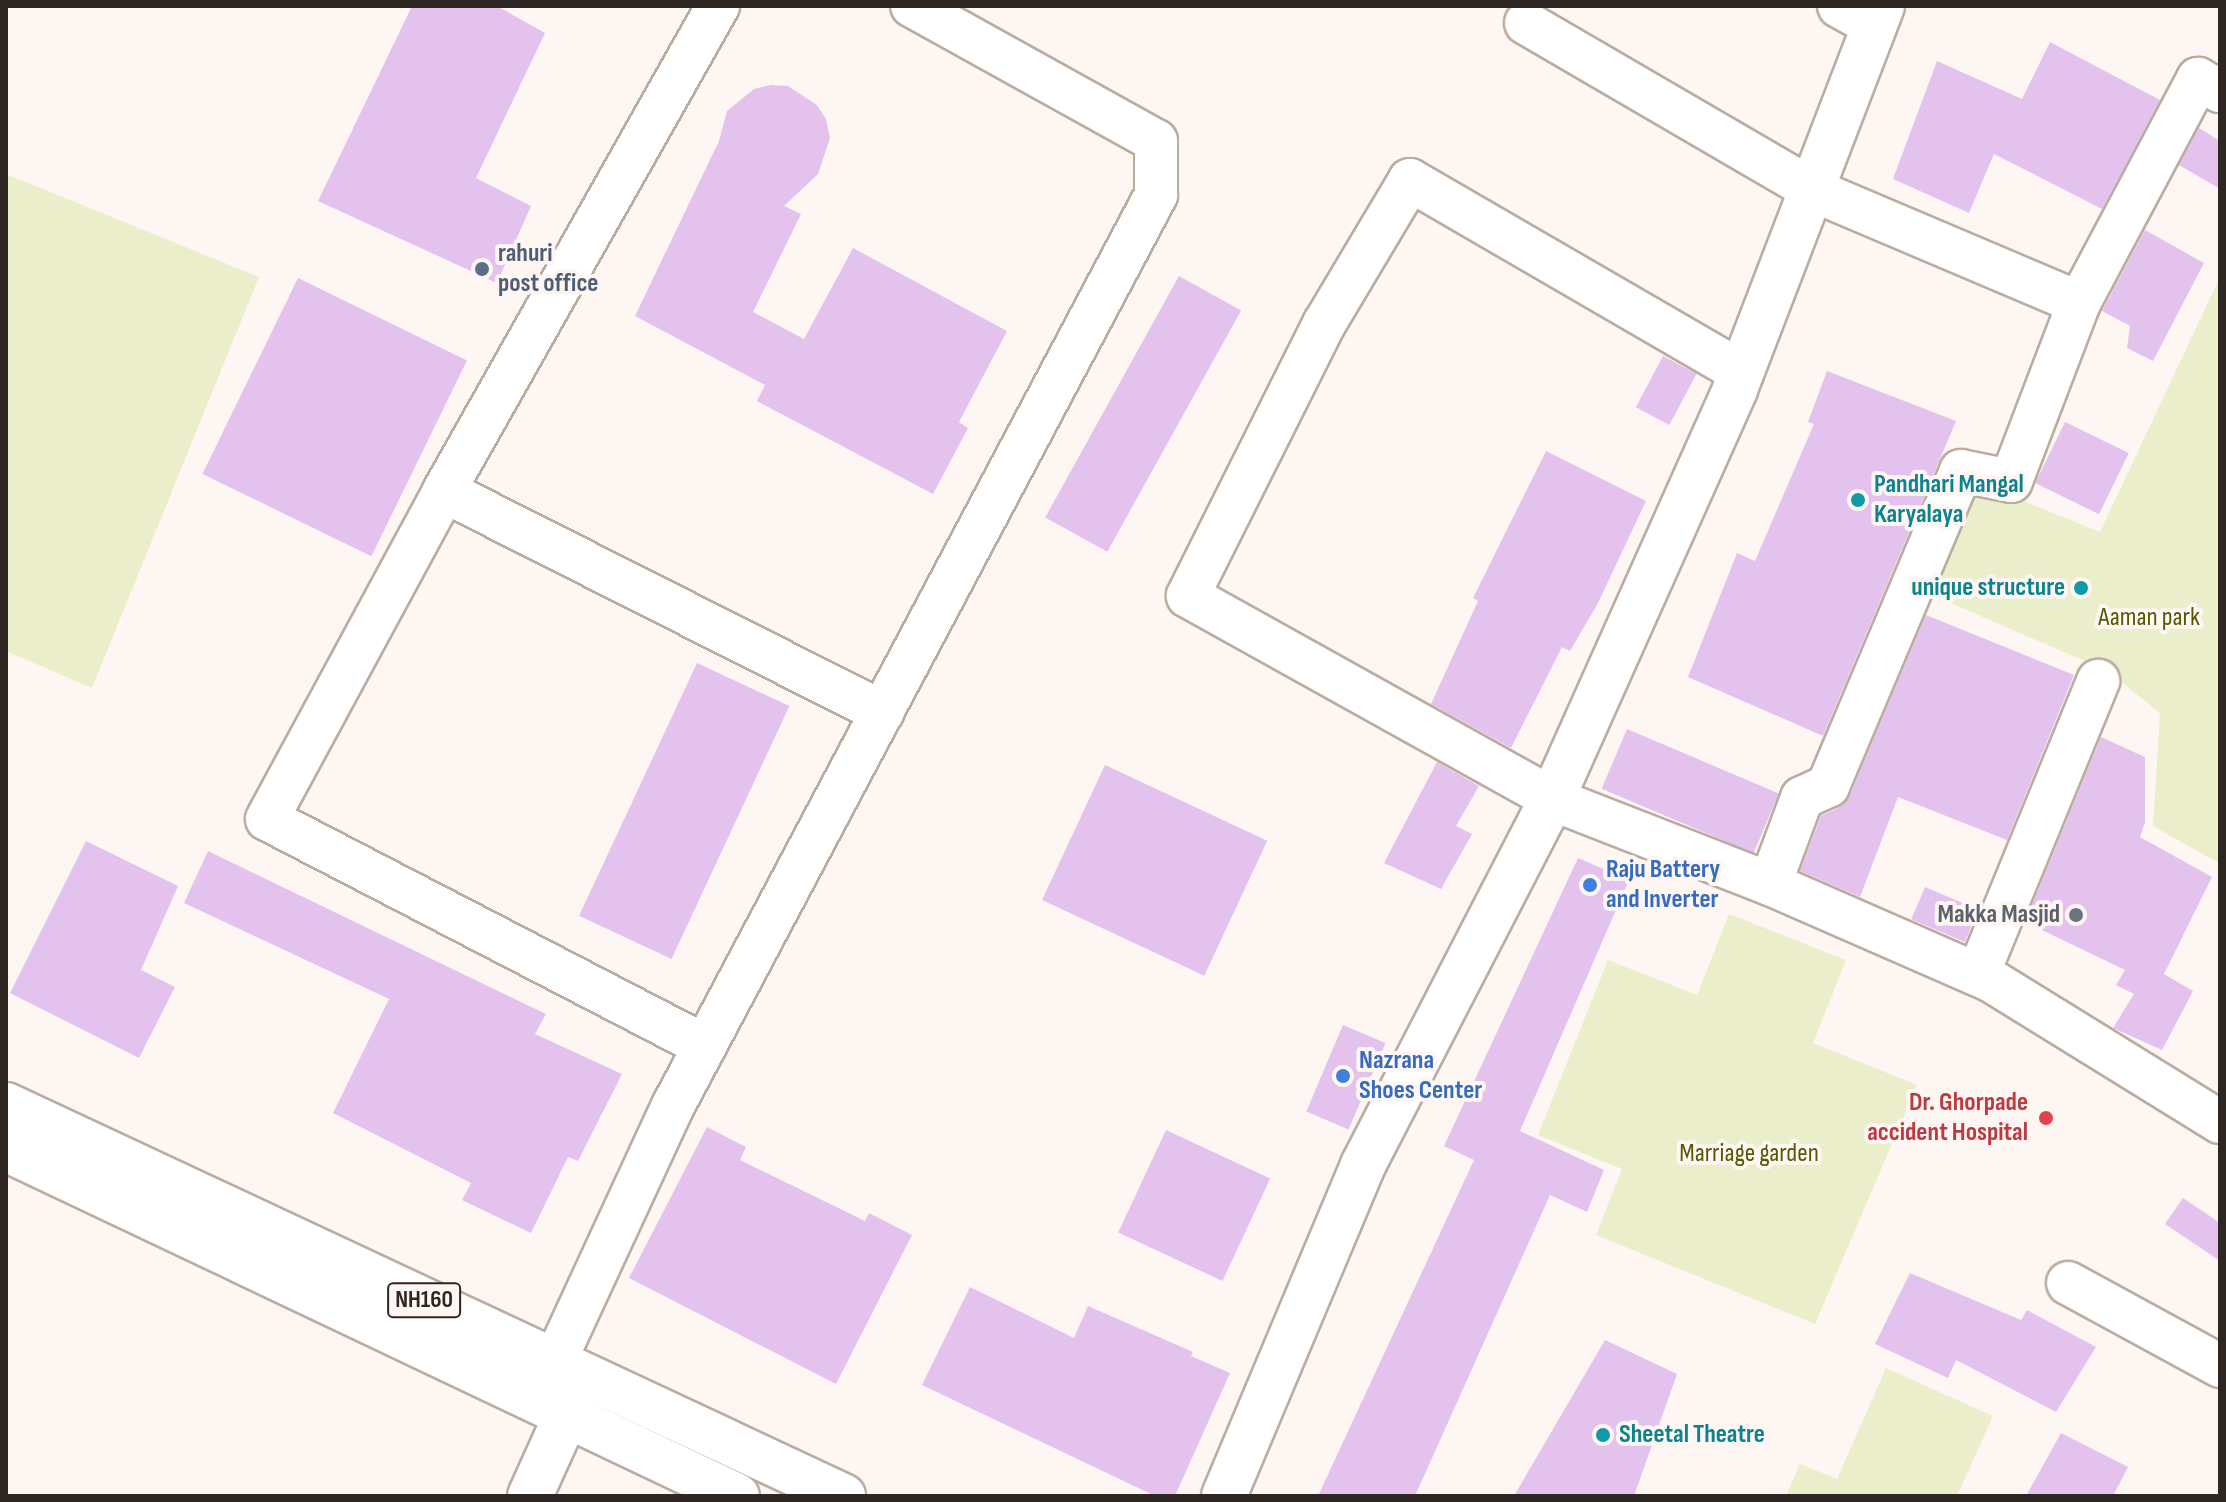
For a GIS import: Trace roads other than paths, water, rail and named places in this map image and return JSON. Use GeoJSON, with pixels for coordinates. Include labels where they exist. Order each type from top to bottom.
{"type":"FeatureCollection","features":[{"type":"Feature","properties":{"kind":"main road"},"geometry":{"type":"LineString","coordinates":[[1224,1496],[1363,1165],[1552,799],[1741,372],[1813,190],[1865,13]]}},
{"type":"Feature","properties":{"kind":"main road","name":"NH160"},"geometry":{"type":"LineString","coordinates":[[6,1105],[566,1416],[737,1496]]}},
{"type":"Feature","properties":{"kind":"main road","name":"NH160"},"geometry":{"type":"LineString","coordinates":[[6,1149],[570,1368],[843,1496]]}},
{"type":"Feature","properties":{"kind":"main road"},"geometry":{"type":"LineString","coordinates":[[530,1496],[566,1416],[570,1368]]}},
{"type":"Feature","properties":{"kind":"street"},"geometry":{"type":"LineString","coordinates":[[705,1046],[267,819],[444,491],[718,6]]}},
{"type":"Feature","properties":{"kind":"street"},"geometry":{"type":"LineString","coordinates":[[570,1368],[673,1106],[1156,195],[1156,141],[912,6]]}},
{"type":"Feature","properties":{"kind":"street"},"geometry":{"type":"LineString","coordinates":[[1526,23],[1813,190],[2079,303]]}},
{"type":"Feature","properties":{"kind":"street"},"geometry":{"type":"LineString","coordinates":[[1770,884],[1802,798],[1828,786],[1961,471],[2011,481],[2079,303],[2198,79],[2220,91]]}},
{"type":"Feature","properties":{"kind":"street"},"geometry":{"type":"LineString","coordinates":[[1741,372],[1410,180],[1324,324],[1188,596],[1552,799],[1770,884],[1978,974],[2220,1122]]}},
{"type":"Feature","properties":{"kind":"street"},"geometry":{"type":"LineString","coordinates":[[444,491],[882,712]]}},
{"type":"Feature","properties":{"kind":"street"},"geometry":{"type":"LineString","coordinates":[[1978,974],[2098,681]]}},
{"type":"Feature","properties":{"kind":"street"},"geometry":{"type":"LineString","coordinates":[[2068,1283],[2220,1366]]}},
{"type":"Feature","properties":{"kind":"place","name":"rahuri post office"},"geometry":{"type":"Point","coordinates":[482,269]}},
{"type":"Feature","properties":{"kind":"place","name":"Pandhari Mangal Karyalaya"},"geometry":{"type":"Point","coordinates":[1858,500]}},
{"type":"Feature","properties":{"kind":"place","name":"unique structure"},"geometry":{"type":"Point","coordinates":[2081,588]}},
{"type":"Feature","properties":{"kind":"place","name":"Raju Battery and Inverter"},"geometry":{"type":"Point","coordinates":[1590,885]}},
{"type":"Feature","properties":{"kind":"place","name":"Makka Masjid"},"geometry":{"type":"Point","coordinates":[2076,915]}},
{"type":"Feature","properties":{"kind":"place","name":"Nazrana Shoes Center"},"geometry":{"type":"Point","coordinates":[1343,1076]}},
{"type":"Feature","properties":{"kind":"place","name":"Dr. Ghorpade accident Hospital"},"geometry":{"type":"Point","coordinates":[2046,1118]}},
{"type":"Feature","properties":{"kind":"place","name":"Sheetal Theatre"},"geometry":{"type":"Point","coordinates":[1603,1435]}},
{"type":"Feature","properties":{"kind":"park label","name":"Aaman park"},"geometry":{"type":"Point","coordinates":[2149,618]}},
{"type":"Feature","properties":{"kind":"park label","name":"Marriage garden"},"geometry":{"type":"Point","coordinates":[1749,1154]}}]}
